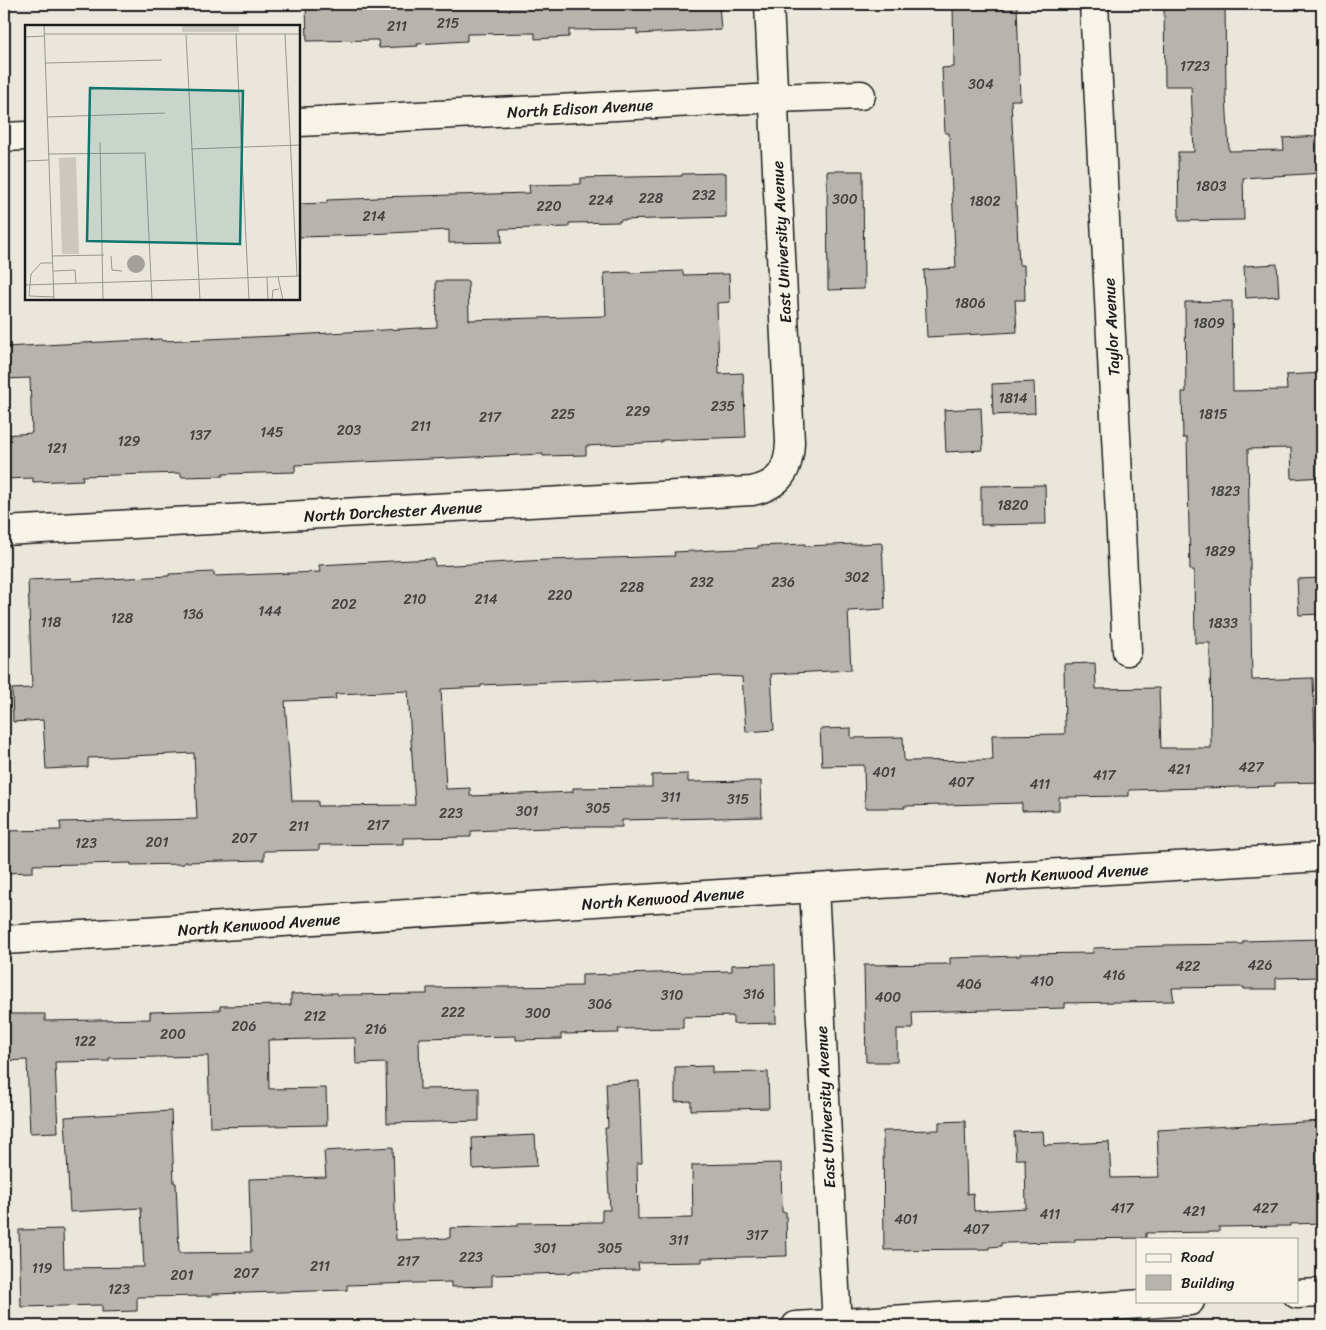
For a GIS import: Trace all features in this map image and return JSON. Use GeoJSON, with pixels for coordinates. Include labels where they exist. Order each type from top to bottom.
{"type":"FeatureCollection","features":[{"type":"Feature","properties":{"kind":"street","name":"East University Avenue"},"geometry":{"type":"LineString","coordinates":[[769,4],[790,442],[790,457],[779,478]]}},
{"type":"Feature","properties":{"kind":"street","name":"Taylor Avenue"},"geometry":{"type":"LineString","coordinates":[[1094,4],[1128,651]]}},
{"type":"Feature","properties":{"kind":"street","name":"North Edison Avenue"},"geometry":{"type":"LineString","coordinates":[[300,122],[861,95]]}},
{"type":"Feature","properties":{"kind":"street"},"geometry":{"type":"LineString","coordinates":[[4,137],[25,136]]}},
{"type":"Feature","properties":{"kind":"street","name":"North Dorchester Avenue"},"geometry":{"type":"LineString","coordinates":[[4,532],[752,492],[764,489],[779,478]]}},
{"type":"Feature","properties":{"kind":"street","name":"North Kenwood Avenue"},"geometry":{"type":"LineString","coordinates":[[4,940],[1322,857]]}},
{"type":"Feature","properties":{"kind":"street","name":"East University Avenue"},"geometry":{"type":"LineString","coordinates":[[814,888],[837,1325]]}},
{"type":"Feature","properties":{"kind":"street"},"geometry":{"type":"LineString","coordinates":[[1298,1294],[1322,1293]]}},
{"type":"Feature","properties":{"kind":"street"},"geometry":{"type":"LineString","coordinates":[[796,1326],[837,1325],[1175,1302]]}},
{"type":"Feature","properties":{"kind":"building"},"geometry":{"type":"Polygon","coordinates":[[[306,4],[346,4],[346,8],[428,4],[719,4],[721,30],[637,34],[637,29],[569,30],[569,37],[535,39],[535,33],[467,34],[467,41],[379,48],[378,40],[307,41],[306,4]]]}},
{"type":"Feature","properties":{"kind":"building"},"geometry":{"type":"Polygon","coordinates":[[[953,4],[1017,4],[1020,100],[1011,100],[1019,265],[1024,265],[1025,300],[1015,300],[1017,332],[927,337],[924,270],[956,268],[949,133],[945,133],[942,68],[954,67],[953,4]]]}},
{"type":"Feature","properties":{"kind":"building"},"geometry":{"type":"Polygon","coordinates":[[[1164,4],[1225,4],[1229,151],[1284,150],[1283,138],[1321,136],[1322,173],[1243,178],[1244,220],[1179,221],[1178,152],[1194,152],[1191,86],[1165,86],[1164,4]]]}},
{"type":"Feature","properties":{"kind":"building"},"geometry":{"type":"Polygon","coordinates":[[[827,171],[863,171],[864,289],[828,290],[827,171]]]}},
{"type":"Feature","properties":{"kind":"building"},"geometry":{"type":"Polygon","coordinates":[[[726,173],[726,217],[620,220],[620,222],[569,223],[569,227],[501,229],[502,242],[449,243],[449,230],[300,237],[300,204],[327,203],[327,200],[377,197],[530,193],[529,185],[581,184],[581,178],[682,176],[682,174],[726,173]]]}},
{"type":"Feature","properties":{"kind":"building"},"geometry":{"type":"Polygon","coordinates":[[[1277,264],[1279,296],[1246,298],[1244,266],[1277,264]]]}},
{"type":"Feature","properties":{"kind":"building"},"geometry":{"type":"Polygon","coordinates":[[[683,271],[683,275],[729,274],[730,302],[717,303],[719,374],[743,373],[746,437],[662,440],[662,442],[586,446],[586,455],[543,456],[543,454],[295,465],[295,472],[181,477],[181,473],[82,476],[83,480],[33,482],[33,478],[4,479],[4,435],[32,433],[30,378],[4,379],[4,347],[161,339],[162,341],[276,336],[437,327],[436,281],[468,281],[469,320],[606,316],[604,273],[683,271]]]}},
{"type":"Feature","properties":{"kind":"building"},"geometry":{"type":"Polygon","coordinates":[[[1232,301],[1233,391],[1287,390],[1286,375],[1322,373],[1322,477],[1292,479],[1291,448],[1248,449],[1252,680],[1313,678],[1315,741],[1322,741],[1322,782],[1275,783],[1275,786],[1129,790],[1129,796],[1059,797],[1059,810],[1022,811],[1022,803],[865,808],[864,765],[822,766],[820,729],[851,728],[851,738],[903,737],[904,761],[993,760],[992,735],[1065,734],[1064,664],[1095,663],[1096,689],[1159,688],[1161,748],[1211,748],[1210,643],[1195,643],[1194,570],[1190,570],[1187,438],[1183,438],[1182,392],[1186,392],[1185,302],[1232,301]]]}},
{"type":"Feature","properties":{"kind":"building"},"geometry":{"type":"Polygon","coordinates":[[[1034,382],[1035,413],[993,415],[992,384],[1034,382]]]}},
{"type":"Feature","properties":{"kind":"building"},"geometry":{"type":"Polygon","coordinates":[[[981,408],[983,450],[946,452],[944,410],[981,408]]]}},
{"type":"Feature","properties":{"kind":"building"},"geometry":{"type":"Polygon","coordinates":[[[1045,485],[1046,524],[981,525],[981,486],[1045,485]]]}},
{"type":"Feature","properties":{"kind":"building"},"geometry":{"type":"Polygon","coordinates":[[[882,543],[885,609],[848,611],[851,670],[771,674],[774,730],[746,732],[742,677],[597,680],[481,685],[481,687],[441,689],[446,789],[470,788],[470,796],[573,792],[573,788],[652,787],[652,775],[688,774],[688,782],[761,781],[762,817],[622,820],[622,827],[471,831],[471,837],[403,838],[403,844],[319,845],[319,850],[264,851],[264,860],[184,862],[184,864],[33,865],[33,872],[4,873],[4,831],[61,830],[60,822],[197,819],[194,753],[88,758],[88,767],[46,769],[43,720],[13,722],[12,689],[32,688],[28,580],[71,578],[71,581],[214,572],[214,576],[320,572],[319,565],[392,561],[434,559],[435,566],[675,556],[674,552],[758,548],[758,546],[805,544],[805,546],[882,543]],[[408,691],[335,694],[336,699],[285,701],[292,801],[318,801],[318,806],[415,805],[408,691]]]}},
{"type":"Feature","properties":{"kind":"building"},"geometry":{"type":"Polygon","coordinates":[[[1322,578],[1322,614],[1299,615],[1297,579],[1322,578]]]}},
{"type":"Feature","properties":{"kind":"building"},"geometry":{"type":"Polygon","coordinates":[[[1322,939],[1322,977],[1276,978],[1276,989],[1244,989],[1244,987],[1172,988],[1174,1001],[1065,1003],[1065,1008],[912,1012],[913,1029],[897,1029],[897,1062],[866,1062],[864,965],[950,964],[950,958],[1020,956],[1020,954],[1093,953],[1093,948],[1243,944],[1243,941],[1322,939]]]}},
{"type":"Feature","properties":{"kind":"building"},"geometry":{"type":"Polygon","coordinates":[[[775,964],[776,1023],[733,1024],[733,1016],[683,1017],[683,1028],[618,1029],[619,1033],[561,1034],[561,1039],[516,1040],[516,1036],[419,1038],[420,1089],[479,1088],[479,1121],[387,1123],[386,1063],[356,1064],[355,1038],[268,1040],[269,1089],[326,1088],[327,1125],[210,1127],[208,1056],[109,1058],[109,1061],[55,1062],[58,1132],[30,1133],[27,1060],[4,1061],[4,1014],[45,1014],[45,1021],[150,1019],[150,1012],[220,1010],[220,1006],[291,1005],[291,994],[427,994],[427,988],[582,986],[582,975],[732,971],[732,965],[775,964]]]}},
{"type":"Feature","properties":{"kind":"building"},"geometry":{"type":"Polygon","coordinates":[[[712,1066],[712,1073],[768,1072],[769,1108],[691,1110],[691,1101],[675,1102],[675,1067],[712,1066]]]}},
{"type":"Feature","properties":{"kind":"building"},"geometry":{"type":"Polygon","coordinates":[[[639,1081],[642,1163],[637,1163],[638,1219],[693,1218],[692,1165],[781,1163],[782,1212],[786,1212],[787,1256],[702,1258],[702,1262],[638,1263],[639,1270],[492,1275],[492,1286],[451,1287],[451,1282],[347,1285],[347,1290],[137,1297],[137,1311],[102,1312],[102,1305],[21,1307],[19,1230],[63,1229],[64,1268],[144,1267],[141,1208],[70,1212],[65,1117],[171,1111],[179,1253],[251,1252],[249,1179],[326,1177],[324,1151],[393,1147],[396,1240],[450,1238],[450,1228],[518,1226],[518,1223],[602,1222],[602,1210],[610,1210],[605,1128],[608,1128],[606,1083],[639,1081]]]}},
{"type":"Feature","properties":{"kind":"building"},"geometry":{"type":"Polygon","coordinates":[[[965,1121],[967,1194],[973,1193],[974,1211],[1026,1208],[1025,1159],[1016,1159],[1014,1132],[1043,1131],[1044,1145],[1109,1142],[1111,1178],[1159,1177],[1157,1130],[1322,1121],[1322,1223],[1290,1224],[1290,1226],[1219,1227],[1219,1232],[1146,1233],[1146,1238],[1075,1239],[1075,1242],[1001,1243],[1001,1246],[989,1247],[989,1249],[884,1250],[883,1131],[939,1130],[939,1122],[965,1121]]]}},
{"type":"Feature","properties":{"kind":"building"},"geometry":{"type":"Polygon","coordinates":[[[535,1135],[537,1166],[473,1169],[472,1138],[535,1135]]]}}]}
